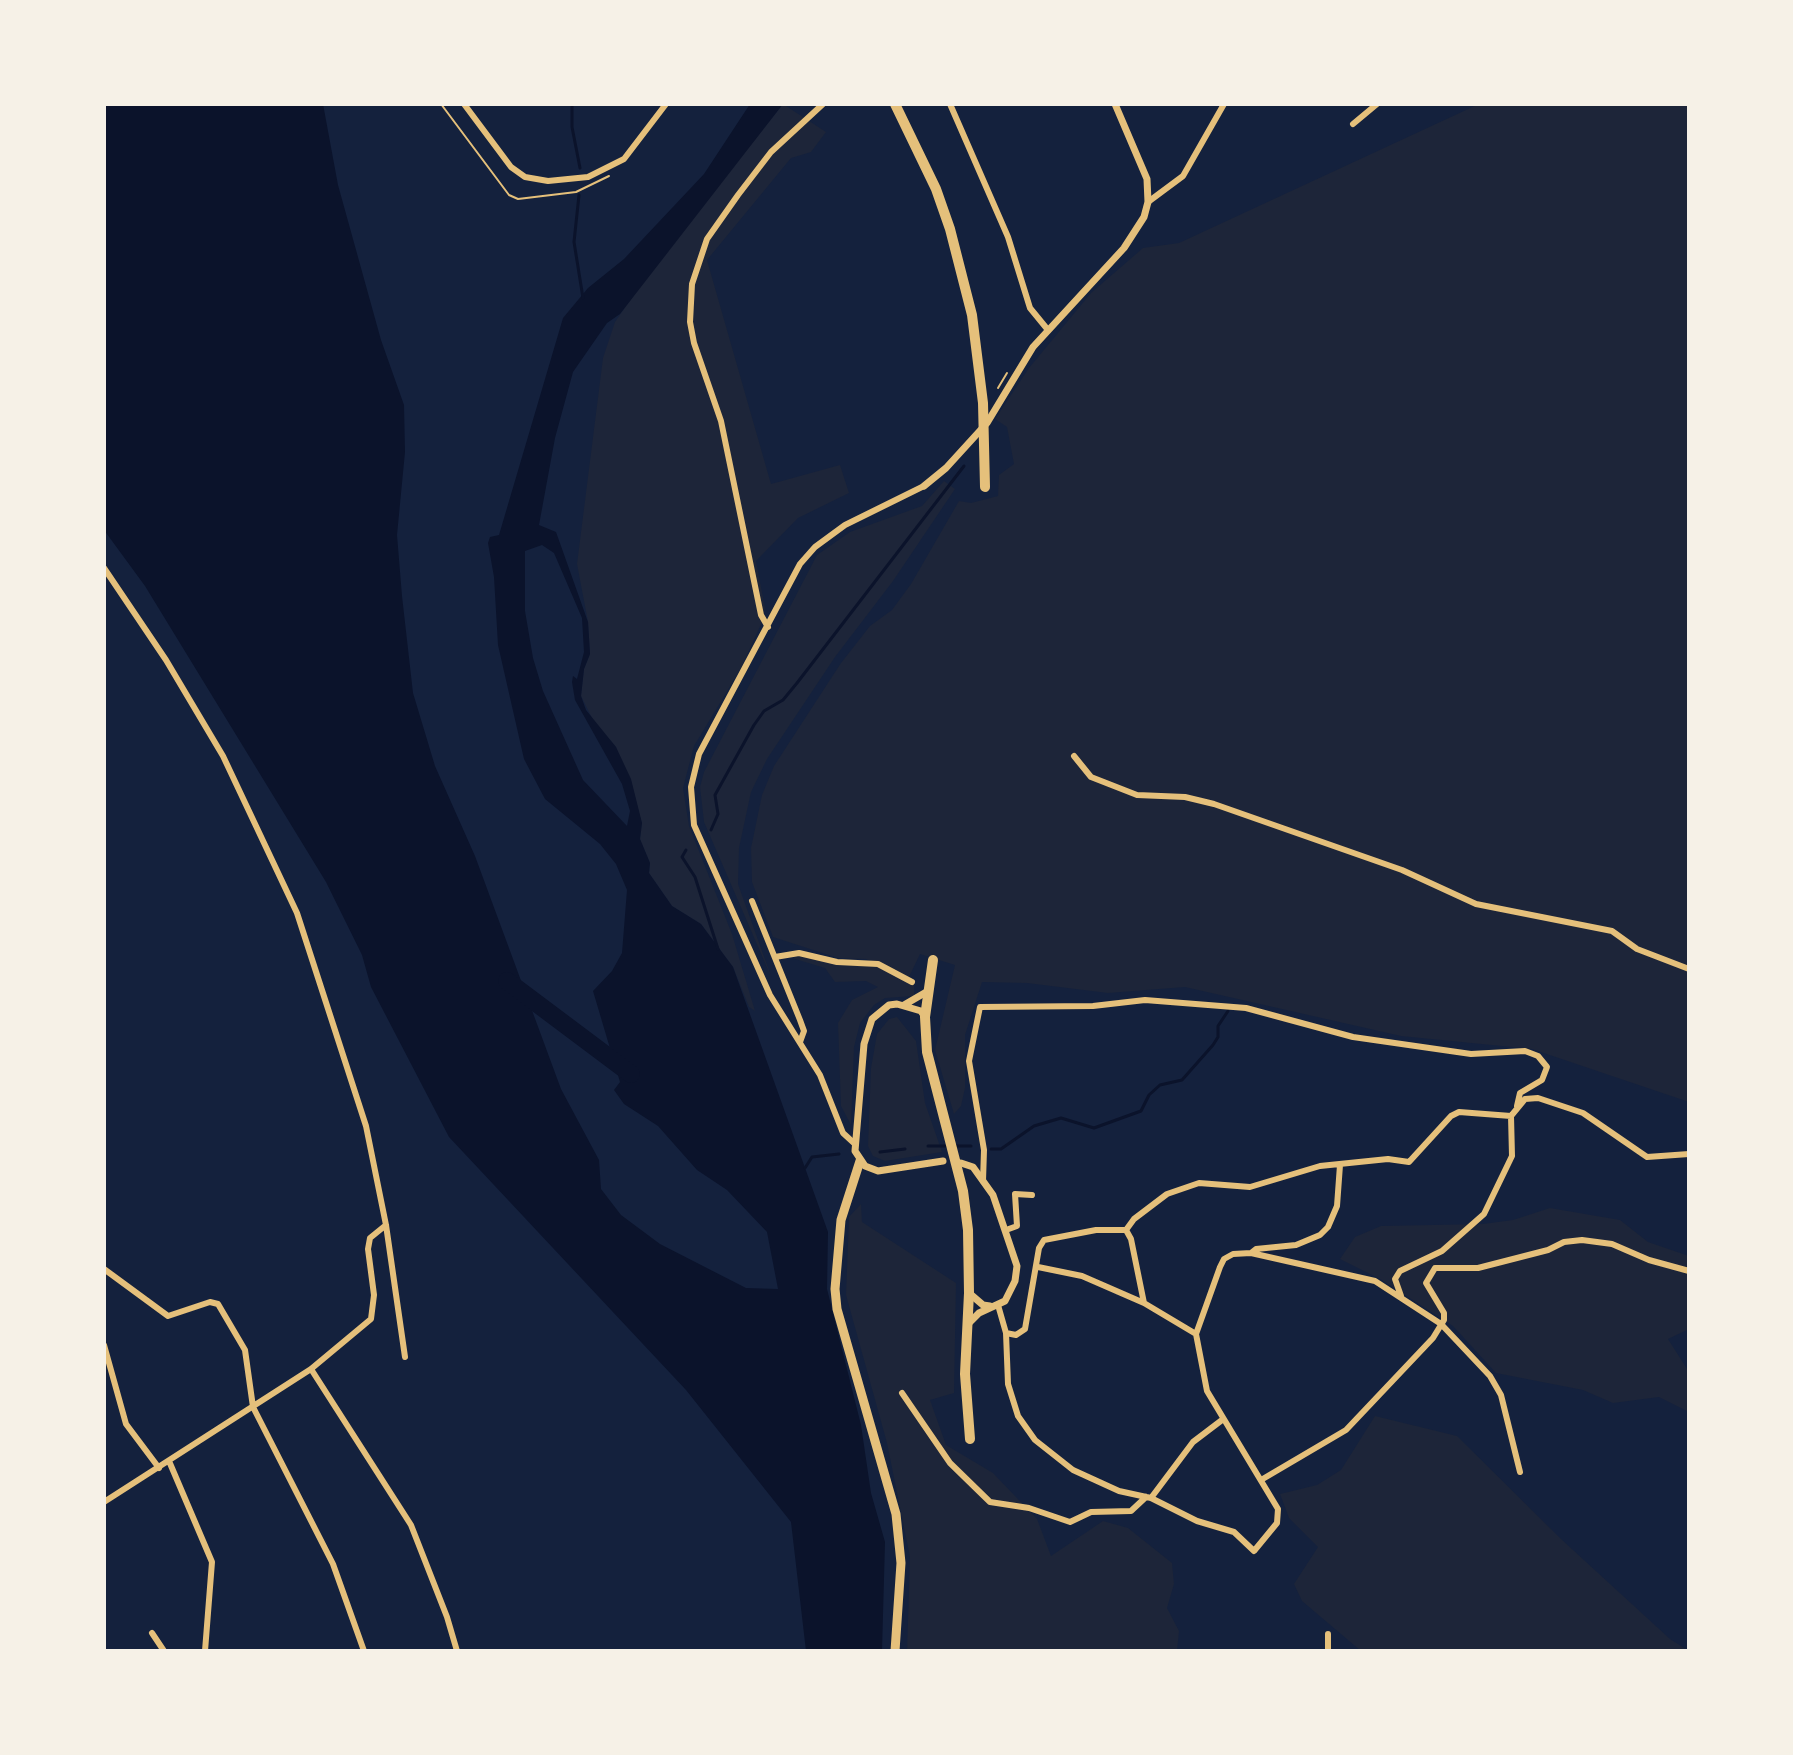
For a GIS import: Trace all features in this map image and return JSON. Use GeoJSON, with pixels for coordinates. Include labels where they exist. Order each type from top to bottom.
{"type":"FeatureCollection","features":[{"type":"Feature","properties":{"kind":"highway"},"geometry":{"type":"LineString","coordinates":[[895,104],[936,189],[950,229],[972,315],[983,403],[985,487]]}},
{"type":"Feature","properties":{"kind":"highway"},"geometry":{"type":"LineString","coordinates":[[933,960],[925,1017],[928,1066],[963,1191],[969,1293],[965,1374],[970,1439]]}},
{"type":"Feature","properties":{"kind":"main road"},"geometry":{"type":"LineString","coordinates":[[860,1161],[841,1220],[835,1289],[837,1309],[896,1514],[901,1563],[895,1651]]}},
{"type":"Feature","properties":{"kind":"street"},"geometry":{"type":"LineString","coordinates":[[464,104],[511,167],[525,177],[548,181],[588,177],[615,165],[633,150],[666,104]]}},
{"type":"Feature","properties":{"kind":"street"},"geometry":{"type":"LineString","coordinates":[[768,627],[761,615],[721,421],[694,343],[690,322],[692,284],[707,239],[738,195],[771,152],[823,104]]}},
{"type":"Feature","properties":{"kind":"street"},"geometry":{"type":"LineString","coordinates":[[950,104],[1008,237],[1030,308],[1048,330]]}},
{"type":"Feature","properties":{"kind":"street"},"geometry":{"type":"LineString","coordinates":[[855,1144],[843,1133],[820,1075],[770,995],[702,843],[691,807],[691,787],[699,754],[791,580],[815,547],[845,525],[924,486],[946,468],[987,423],[1021,365],[1048,330],[1124,248],[1144,217],[1148,202],[1147,179],[1115,104]]}},
{"type":"Feature","properties":{"kind":"street"},"geometry":{"type":"LineString","coordinates":[[1148,202],[1165,193],[1193,163],[1224,104]]}},
{"type":"Feature","properties":{"kind":"street"},"geometry":{"type":"LineString","coordinates":[[1353,124],[1377,104]]}},
{"type":"Feature","properties":{"kind":"street"},"geometry":{"type":"LineString","coordinates":[[104,568],[166,660],[223,756],[297,913],[366,1126],[386,1225],[405,1357]]}},
{"type":"Feature","properties":{"kind":"street"},"geometry":{"type":"LineString","coordinates":[[1074,756],[1091,777],[1137,795],[1185,797],[1214,804],[1402,870],[1476,904],[1612,931],[1637,949],[1689,969]]}},
{"type":"Feature","properties":{"kind":"street"},"geometry":{"type":"LineString","coordinates":[[752,901],[804,1031],[800,1042]]}},
{"type":"Feature","properties":{"kind":"street"},"geometry":{"type":"LineString","coordinates":[[775,957],[799,953],[837,962],[878,964],[912,982]]}},
{"type":"Feature","properties":{"kind":"street"},"geometry":{"type":"LineString","coordinates":[[904,1005],[928,991]]}},
{"type":"Feature","properties":{"kind":"street"},"geometry":{"type":"LineString","coordinates":[[983,1181],[984,1150],[969,1061],[980,1007],[1093,1006],[1145,1000],[1246,1008],[1353,1037],[1471,1054],[1525,1051],[1545,1061],[1546,1073],[1537,1084],[1520,1093],[1517,1106]]}},
{"type":"Feature","properties":{"kind":"street"},"geometry":{"type":"LineString","coordinates":[[925,1017],[904,1005],[889,1005],[880,1010],[867,1028],[855,1144],[860,1161],[872,1170],[886,1171],[943,1161]]}},
{"type":"Feature","properties":{"kind":"street"},"geometry":{"type":"LineString","coordinates":[[1403,1299],[1395,1279],[1400,1271],[1442,1251],[1484,1214],[1512,1156],[1511,1116],[1525,1099],[1566,1105],[1647,1157],[1689,1154]]}},
{"type":"Feature","properties":{"kind":"street"},"geometry":{"type":"LineString","coordinates":[[1006,1333],[1016,1335],[1025,1329],[1039,1248],[1044,1240],[1096,1230],[1126,1230],[1149,1206],[1167,1194],[1199,1183],[1250,1187],[1320,1166],[1388,1159],[1414,1160],[1451,1116],[1459,1112],[1511,1116]]}},
{"type":"Feature","properties":{"kind":"street"},"geometry":{"type":"LineString","coordinates":[[961,1163],[973,1167],[993,1195],[1017,1266],[1015,1281],[1005,1301],[979,1313],[968,1324]]}},
{"type":"Feature","properties":{"kind":"street"},"geometry":{"type":"LineString","coordinates":[[1251,1253],[1256,1249],[1296,1245],[1320,1235],[1328,1227],[1337,1206],[1340,1165]]}},
{"type":"Feature","properties":{"kind":"street"},"geometry":{"type":"LineString","coordinates":[[1006,1230],[1017,1226],[1015,1194],[1032,1195]]}},
{"type":"Feature","properties":{"kind":"street"},"geometry":{"type":"LineString","coordinates":[[104,1502],[311,1369],[371,1319],[374,1295],[368,1249],[370,1238],[386,1225]]}},
{"type":"Feature","properties":{"kind":"street"},"geometry":{"type":"LineString","coordinates":[[1126,1230],[1131,1239],[1144,1303]]}},
{"type":"Feature","properties":{"kind":"street"},"geometry":{"type":"LineString","coordinates":[[1261,1480],[1346,1430],[1424,1348],[1441,1324],[1444,1313],[1426,1283],[1435,1268],[1478,1268],[1548,1250],[1564,1242],[1582,1240],[1612,1244],[1649,1260],[1689,1271]]}},
{"type":"Feature","properties":{"kind":"street"},"geometry":{"type":"LineString","coordinates":[[998,1305],[1006,1333],[1005,1369],[1018,1416],[1027,1432],[1073,1470],[1119,1491],[1148,1498],[1197,1521],[1234,1532],[1254,1551],[1277,1523],[1274,1498],[1222,1420],[1207,1391],[1196,1334],[1224,1259],[1233,1254],[1251,1253],[1375,1281],[1441,1324],[1490,1376],[1501,1395],[1520,1472]]}},
{"type":"Feature","properties":{"kind":"street"},"geometry":{"type":"LineString","coordinates":[[1038,1267],[1082,1276],[1144,1303],[1196,1334]]}},
{"type":"Feature","properties":{"kind":"street"},"geometry":{"type":"LineString","coordinates":[[104,1269],[168,1316],[210,1302],[218,1304],[245,1350],[253,1407],[333,1564],[364,1651]]}},
{"type":"Feature","properties":{"kind":"street"},"geometry":{"type":"LineString","coordinates":[[969,1293],[983,1305],[998,1305]]}},
{"type":"Feature","properties":{"kind":"street"},"geometry":{"type":"LineString","coordinates":[[104,1345],[126,1424],[159,1468]]}},
{"type":"Feature","properties":{"kind":"street"},"geometry":{"type":"LineString","coordinates":[[311,1369],[411,1525],[457,1651]]}},
{"type":"Feature","properties":{"kind":"street"},"geometry":{"type":"LineString","coordinates":[[902,1393],[950,1463],[990,1502],[1029,1508],[1070,1522],[1091,1512],[1131,1511],[1148,1498],[1193,1442],[1222,1420]]}},
{"type":"Feature","properties":{"kind":"street"},"geometry":{"type":"LineString","coordinates":[[169,1461],[212,1562],[205,1651]]}},
{"type":"Feature","properties":{"kind":"street"},"geometry":{"type":"LineString","coordinates":[[152,1633],[164,1651]]}},
{"type":"Feature","properties":{"kind":"street"},"geometry":{"type":"LineString","coordinates":[[1328,1634],[1328,1651]]}},
{"type":"Feature","properties":{"kind":"path"},"geometry":{"type":"LineString","coordinates":[[996,391],[1008,371]]}},
{"type":"Feature","properties":{"kind":"shaded area"},"geometry":{"type":"Polygon","coordinates":[[[104,104],[323,104],[338,185],[381,340],[404,405],[405,452],[397,535],[402,596],[413,693],[435,766],[475,856],[561,1089],[599,1160],[601,1189],[621,1215],[660,1244],[746,1288],[778,1289],[767,1232],[727,1190],[697,1170],[658,1126],[624,1104],[614,1090],[620,1082],[593,991],[612,971],[622,953],[627,890],[616,864],[600,844],[545,799],[524,759],[498,645],[494,577],[488,543],[490,537],[499,535],[563,318],[588,288],[624,259],[704,174],[750,104],[783,104],[620,314],[607,323],[573,372],[555,438],[539,525],[556,532],[588,622],[590,654],[584,669],[581,696],[586,710],[616,747],[631,779],[642,823],[640,839],[650,863],[649,873],[672,906],[701,924],[733,967],[828,1232],[827,1289],[861,1425],[871,1493],[885,1542],[882,1651],[806,1651],[791,1522],[686,1390],[449,1137],[371,987],[362,955],[326,882],[145,586],[104,530],[104,104]],[[542,545],[525,551],[525,611],[533,658],[543,691],[583,780],[627,826],[630,811],[622,784],[575,700],[573,676],[577,679],[584,652],[582,618],[554,553],[542,545]]]}},
{"type":"Feature","properties":{"kind":"shaded area"},"geometry":{"type":"Polygon","coordinates":[[[783,104],[826,132],[811,152],[791,158],[707,260],[771,484],[840,465],[849,493],[798,518],[756,561],[765,608],[762,622],[741,668],[694,746],[683,788],[689,826],[732,934],[755,1011],[749,1007],[733,967],[701,924],[672,906],[649,873],[650,863],[640,839],[642,823],[616,747],[595,724],[581,696],[584,669],[590,654],[588,622],[577,564],[603,358],[615,322],[650,271],[783,104]]]}},
{"type":"Feature","properties":{"kind":"shaded area"},"geometry":{"type":"Polygon","coordinates":[[[1479,104],[1689,104],[1689,1102],[1532,1049],[1401,1036],[1185,987],[1108,993],[1027,983],[982,982],[965,1035],[965,1088],[961,1106],[954,1114],[935,1050],[955,965],[920,954],[909,977],[866,959],[838,958],[773,937],[752,882],[751,848],[762,795],[774,766],[841,663],[870,626],[892,610],[911,584],[959,501],[971,503],[998,496],[999,475],[1014,464],[1007,427],[995,419],[1029,368],[1091,293],[1143,248],[1179,243],[1479,104]]]}},
{"type":"Feature","properties":{"kind":"shaded area"},"geometry":{"type":"Polygon","coordinates":[[[944,481],[955,489],[893,581],[835,657],[767,759],[751,792],[739,848],[738,884],[772,979],[704,822],[700,787],[704,772],[817,555],[850,532],[922,506],[944,481]]]}},
{"type":"Feature","properties":{"kind":"shaded area"},"geometry":{"type":"Polygon","coordinates":[[[800,955],[837,964],[877,967],[914,985],[914,996],[885,998],[874,1005],[860,1023],[854,1047],[851,1125],[841,1106],[838,1023],[852,1000],[878,987],[866,981],[835,982],[825,968],[792,958],[800,955]]]}},
{"type":"Feature","properties":{"kind":"shaded area"},"geometry":{"type":"Polygon","coordinates":[[[897,1017],[916,1041],[925,1103],[942,1152],[885,1161],[873,1156],[868,1146],[871,1068],[877,1034],[889,1019],[897,1017]]]}},
{"type":"Feature","properties":{"kind":"shaded area"},"geometry":{"type":"Polygon","coordinates":[[[861,1204],[862,1222],[956,1283],[954,1393],[930,1400],[946,1445],[993,1473],[1037,1519],[1051,1556],[1103,1521],[1128,1528],[1172,1563],[1174,1584],[1167,1608],[1179,1631],[1177,1651],[907,1651],[910,1557],[887,1443],[846,1295],[849,1217],[861,1204]]]}},
{"type":"Feature","properties":{"kind":"shaded area"},"geometry":{"type":"Polygon","coordinates":[[[1550,1208],[1620,1220],[1648,1242],[1689,1256],[1689,1329],[1668,1339],[1689,1372],[1689,1412],[1659,1397],[1613,1403],[1583,1390],[1496,1373],[1453,1326],[1380,1279],[1340,1259],[1355,1237],[1381,1226],[1483,1224],[1513,1220],[1550,1208]]]}},
{"type":"Feature","properties":{"kind":"shaded area"},"geometry":{"type":"Polygon","coordinates":[[[1375,1416],[1457,1436],[1561,1539],[1670,1639],[1689,1651],[1361,1651],[1302,1601],[1294,1584],[1318,1547],[1289,1518],[1280,1494],[1317,1485],[1341,1470],[1375,1416]]]}},
{"type":"Feature","properties":{"kind":"waterway"},"geometry":{"type":"LineString","coordinates":[[572,104],[572,127],[580,168]]}},
{"type":"Feature","properties":{"kind":"waterway"},"geometry":{"type":"LineString","coordinates":[[579,195],[574,242],[583,298]]}},
{"type":"Feature","properties":{"kind":"waterway"},"geometry":{"type":"LineString","coordinates":[[711,830],[718,814],[715,795],[754,725],[764,711],[783,700],[797,683],[964,466]]}},
{"type":"Feature","properties":{"kind":"waterway"},"geometry":{"type":"LineString","coordinates":[[686,850],[682,857],[695,877],[718,949]]}},
{"type":"Feature","properties":{"kind":"waterway"},"geometry":{"type":"LineString","coordinates":[[507,981],[631,1074]]}},
{"type":"Feature","properties":{"kind":"waterway"},"geometry":{"type":"LineString","coordinates":[[991,1149],[1001,1149],[1034,1126],[1061,1118],[1094,1128],[1141,1111],[1149,1095],[1160,1085],[1182,1080],[1213,1045],[1218,1037],[1218,1026],[1228,1011]]}},
{"type":"Feature","properties":{"kind":"waterway"},"geometry":{"type":"LineString","coordinates":[[928,1146],[947,1146]]}},
{"type":"Feature","properties":{"kind":"waterway"},"geometry":{"type":"LineString","coordinates":[[955,1146],[971,1146]]}},
{"type":"Feature","properties":{"kind":"waterway"},"geometry":{"type":"LineString","coordinates":[[880,1152],[905,1149]]}},
{"type":"Feature","properties":{"kind":"waterway"},"geometry":{"type":"LineString","coordinates":[[805,1168],[812,1157],[839,1154]]}}]}
